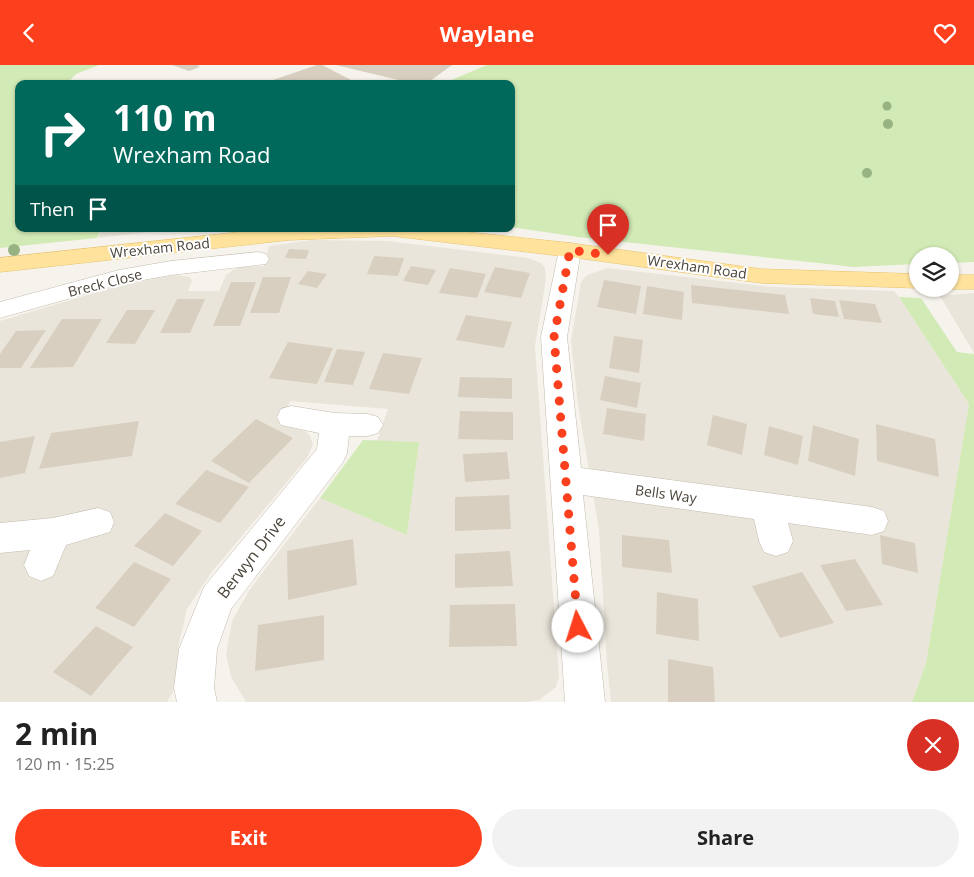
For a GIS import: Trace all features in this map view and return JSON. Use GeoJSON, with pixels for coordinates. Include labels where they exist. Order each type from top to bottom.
{"type":"FeatureCollection","features":[{"type":"Feature","properties":{"kind":"main road","name":"Wrexham Road"},"geometry":{"type":"LineString","coordinates":[[0,265],[289,233],[340,232]]}},
{"type":"Feature","properties":{"kind":"main road","name":"Wrexham Road"},"geometry":{"type":"LineString","coordinates":[[401,232],[570,250],[760,276],[909,281]]}},
{"type":"Feature","properties":{"kind":"main road"},"geometry":{"type":"LineString","coordinates":[[959,283],[974,282]]}},
{"type":"Feature","properties":{"kind":"street"},"geometry":{"type":"LineString","coordinates":[[570,250],[554,337],[585,702]]}},
{"type":"Feature","properties":{"kind":"street","name":"Breck Close"},"geometry":{"type":"LineString","coordinates":[[0,310],[119,277],[171,268],[209,273],[258,259]]}},
{"type":"Feature","properties":{"kind":"street"},"geometry":{"type":"LineString","coordinates":[[291,417],[335,424],[368,425]]}},
{"type":"Feature","properties":{"kind":"street","name":"Berwyn Drive"},"geometry":{"type":"LineString","coordinates":[[197,702],[194,688],[198,649],[217,599],[332,453],[335,424]]}},
{"type":"Feature","properties":{"kind":"street","name":"Bells Way"},"geometry":{"type":"LineString","coordinates":[[565,479],[872,521]]}},
{"type":"Feature","properties":{"kind":"street"},"geometry":{"type":"LineString","coordinates":[[768,507],[776,541]]}},
{"type":"Feature","properties":{"kind":"street"},"geometry":{"type":"LineString","coordinates":[[0,538],[53,533],[98,522]]}},
{"type":"Feature","properties":{"kind":"street"},"geometry":{"type":"LineString","coordinates":[[41,565],[53,533]]}},
{"type":"Feature","properties":{"kind":"shaded area"},"geometry":{"type":"Polygon","coordinates":[[[100,232],[148,232],[98,238],[100,232]]]}},
{"type":"Feature","properties":{"kind":"shaded area"},"geometry":{"type":"Polygon","coordinates":[[[312,240],[388,241],[528,258],[541,263],[545,268],[546,279],[535,346],[559,677],[556,687],[539,700],[527,702],[246,702],[231,677],[226,654],[232,621],[250,589],[320,498],[407,535],[419,442],[377,441],[388,409],[290,401],[279,425],[305,431],[310,436],[313,444],[307,458],[211,573],[187,609],[179,643],[175,688],[167,702],[0,702],[0,321],[121,285],[174,275],[189,277],[192,280],[188,291],[219,291],[226,275],[233,270],[240,267],[264,266],[269,246],[312,240]]]}},
{"type":"Feature","properties":{"kind":"shaded area"},"geometry":{"type":"Polygon","coordinates":[[[607,268],[773,287],[894,291],[899,297],[969,404],[926,663],[912,702],[611,702],[599,530],[578,405],[571,341],[581,282],[587,275],[607,268]]]}},
{"type":"Feature","properties":{"kind":"shaded area"},"geometry":{"type":"Polygon","coordinates":[[[974,293],[974,353],[941,297],[959,297],[959,294],[974,293]]]}},
{"type":"Feature","properties":{"kind":"green space"},"geometry":{"type":"Polygon","coordinates":[[[0,65],[99,65],[76,74],[70,80],[15,80],[15,232],[100,232],[97,238],[0,248],[0,65]]]}},
{"type":"Feature","properties":{"kind":"green space"},"geometry":{"type":"Polygon","coordinates":[[[487,65],[974,65],[974,262],[959,263],[959,247],[909,247],[909,264],[852,267],[578,237],[515,228],[515,80],[451,80],[487,65]]]}},
{"type":"Feature","properties":{"kind":"green space"},"geometry":{"type":"Polygon","coordinates":[[[899,297],[921,298],[957,352],[974,354],[974,702],[912,702],[926,663],[969,404],[899,297]]]}},
{"type":"Feature","properties":{"kind":"green space"},"geometry":{"type":"Polygon","coordinates":[[[363,440],[419,442],[407,535],[320,498],[363,440]]]}},
{"type":"Feature","properties":{"kind":"building"},"geometry":{"type":"Polygon","coordinates":[[[172,65],[200,65],[197,66],[200,67],[189,71],[172,65]]]}},
{"type":"Feature","properties":{"kind":"building"},"geometry":{"type":"Polygon","coordinates":[[[322,65],[351,80],[273,80],[322,65]]]}},
{"type":"Feature","properties":{"kind":"building"},"geometry":{"type":"Polygon","coordinates":[[[336,65],[452,65],[431,80],[398,80],[336,65]]]}},
{"type":"Feature","properties":{"kind":"building"},"geometry":{"type":"Polygon","coordinates":[[[289,249],[309,250],[306,259],[285,258],[289,249]]]}},
{"type":"Feature","properties":{"kind":"building"},"geometry":{"type":"Polygon","coordinates":[[[374,256],[404,258],[398,276],[367,274],[374,256]]]}},
{"type":"Feature","properties":{"kind":"building"},"geometry":{"type":"Polygon","coordinates":[[[411,266],[436,270],[428,285],[403,281],[411,266]]]}},
{"type":"Feature","properties":{"kind":"building"},"geometry":{"type":"Polygon","coordinates":[[[495,267],[530,273],[521,298],[484,292],[495,267]]]}},
{"type":"Feature","properties":{"kind":"building"},"geometry":{"type":"Polygon","coordinates":[[[450,268],[486,274],[477,298],[439,293],[450,268]]]}},
{"type":"Feature","properties":{"kind":"building"},"geometry":{"type":"Polygon","coordinates":[[[308,271],[327,274],[317,288],[298,284],[308,271]]]}},
{"type":"Feature","properties":{"kind":"building"},"geometry":{"type":"Polygon","coordinates":[[[263,277],[291,277],[279,313],[250,313],[263,277]]]}},
{"type":"Feature","properties":{"kind":"building"},"geometry":{"type":"Polygon","coordinates":[[[604,280],[641,286],[636,314],[597,307],[604,280]]]}},
{"type":"Feature","properties":{"kind":"building"},"geometry":{"type":"Polygon","coordinates":[[[231,282],[256,282],[240,326],[213,326],[231,282]]]}},
{"type":"Feature","properties":{"kind":"building"},"geometry":{"type":"Polygon","coordinates":[[[691,285],[785,295],[789,314],[692,303],[691,285]]]}},
{"type":"Feature","properties":{"kind":"building"},"geometry":{"type":"Polygon","coordinates":[[[647,286],[684,292],[682,320],[643,314],[647,286]]]}},
{"type":"Feature","properties":{"kind":"building"},"geometry":{"type":"Polygon","coordinates":[[[810,298],[835,301],[839,317],[813,314],[810,298]]]}},
{"type":"Feature","properties":{"kind":"building"},"geometry":{"type":"Polygon","coordinates":[[[177,299],[205,299],[190,333],[160,333],[177,299]]]}},
{"type":"Feature","properties":{"kind":"building"},"geometry":{"type":"Polygon","coordinates":[[[839,300],[875,304],[882,323],[844,319],[839,300]]]}},
{"type":"Feature","properties":{"kind":"building"},"geometry":{"type":"Polygon","coordinates":[[[127,310],[155,310],[135,344],[106,343],[127,310]]]}},
{"type":"Feature","properties":{"kind":"building"},"geometry":{"type":"Polygon","coordinates":[[[466,315],[512,322],[504,348],[456,340],[466,315]]]}},
{"type":"Feature","properties":{"kind":"building"},"geometry":{"type":"Polygon","coordinates":[[[62,319],[102,319],[73,367],[30,368],[62,319]]]}},
{"type":"Feature","properties":{"kind":"building"},"geometry":{"type":"Polygon","coordinates":[[[46,330],[21,368],[0,368],[0,354],[16,331],[46,330]]]}},
{"type":"Feature","properties":{"kind":"building"},"geometry":{"type":"Polygon","coordinates":[[[614,336],[643,340],[639,373],[609,368],[614,336]]]}},
{"type":"Feature","properties":{"kind":"building"},"geometry":{"type":"Polygon","coordinates":[[[288,342],[333,348],[317,384],[269,378],[288,342]]]}},
{"type":"Feature","properties":{"kind":"building"},"geometry":{"type":"Polygon","coordinates":[[[337,349],[365,352],[353,385],[324,382],[337,349]]]}},
{"type":"Feature","properties":{"kind":"building"},"geometry":{"type":"Polygon","coordinates":[[[383,353],[422,358],[409,394],[369,389],[383,353]]]}},
{"type":"Feature","properties":{"kind":"building"},"geometry":{"type":"Polygon","coordinates":[[[605,376],[641,383],[637,408],[600,400],[605,376]]]}},
{"type":"Feature","properties":{"kind":"building"},"geometry":{"type":"Polygon","coordinates":[[[460,377],[512,378],[512,399],[458,397],[460,377]]]}},
{"type":"Feature","properties":{"kind":"building"},"geometry":{"type":"Polygon","coordinates":[[[607,408],[646,414],[644,441],[603,434],[607,408]]]}},
{"type":"Feature","properties":{"kind":"building"},"geometry":{"type":"Polygon","coordinates":[[[460,411],[513,412],[513,440],[458,439],[460,411]]]}},
{"type":"Feature","properties":{"kind":"building"},"geometry":{"type":"Polygon","coordinates":[[[713,415],[747,424],[742,455],[707,445],[713,415]]]}},
{"type":"Feature","properties":{"kind":"building"},"geometry":{"type":"Polygon","coordinates":[[[256,419],[293,438],[249,483],[211,461],[256,419]]]}},
{"type":"Feature","properties":{"kind":"building"},"geometry":{"type":"Polygon","coordinates":[[[139,421],[132,456],[39,469],[51,433],[139,421]]]}},
{"type":"Feature","properties":{"kind":"building"},"geometry":{"type":"Polygon","coordinates":[[[876,424],[935,439],[939,477],[877,461],[876,424]]]}},
{"type":"Feature","properties":{"kind":"building"},"geometry":{"type":"Polygon","coordinates":[[[813,425],[859,439],[855,476],[808,461],[813,425]]]}},
{"type":"Feature","properties":{"kind":"building"},"geometry":{"type":"Polygon","coordinates":[[[769,426],[803,436],[798,465],[764,455],[769,426]]]}},
{"type":"Feature","properties":{"kind":"building"},"geometry":{"type":"Polygon","coordinates":[[[35,436],[25,473],[0,478],[0,442],[35,436]]]}},
{"type":"Feature","properties":{"kind":"building"},"geometry":{"type":"Polygon","coordinates":[[[507,452],[510,479],[465,482],[463,454],[507,452]]]}},
{"type":"Feature","properties":{"kind":"building"},"geometry":{"type":"Polygon","coordinates":[[[206,470],[249,487],[220,523],[175,504],[206,470]]]}},
{"type":"Feature","properties":{"kind":"building"},"geometry":{"type":"Polygon","coordinates":[[[509,495],[511,529],[455,531],[455,497],[509,495]]]}},
{"type":"Feature","properties":{"kind":"building"},"geometry":{"type":"Polygon","coordinates":[[[165,513],[202,531],[173,566],[134,546],[165,513]]]}},
{"type":"Feature","properties":{"kind":"building"},"geometry":{"type":"Polygon","coordinates":[[[622,535],[669,540],[672,573],[622,567],[622,535]]]}},
{"type":"Feature","properties":{"kind":"building"},"geometry":{"type":"Polygon","coordinates":[[[880,535],[915,543],[918,573],[882,564],[880,535]]]}},
{"type":"Feature","properties":{"kind":"building"},"geometry":{"type":"Polygon","coordinates":[[[353,539],[357,585],[288,600],[287,551],[353,539]]]}},
{"type":"Feature","properties":{"kind":"building"},"geometry":{"type":"Polygon","coordinates":[[[510,551],[513,586],[455,588],[455,554],[510,551]]]}},
{"type":"Feature","properties":{"kind":"building"},"geometry":{"type":"Polygon","coordinates":[[[855,559],[883,605],[846,611],[820,565],[855,559]]]}},
{"type":"Feature","properties":{"kind":"building"},"geometry":{"type":"Polygon","coordinates":[[[134,562],[171,579],[134,627],[95,608],[134,562]]]}},
{"type":"Feature","properties":{"kind":"building"},"geometry":{"type":"Polygon","coordinates":[[[802,572],[834,623],[780,638],[752,586],[802,572]]]}},
{"type":"Feature","properties":{"kind":"building"},"geometry":{"type":"Polygon","coordinates":[[[657,592],[698,599],[699,641],[656,634],[657,592]]]}},
{"type":"Feature","properties":{"kind":"building"},"geometry":{"type":"Polygon","coordinates":[[[515,604],[517,646],[449,647],[450,605],[515,604]]]}},
{"type":"Feature","properties":{"kind":"building"},"geometry":{"type":"Polygon","coordinates":[[[324,615],[324,660],[255,671],[258,625],[324,615]]]}},
{"type":"Feature","properties":{"kind":"building"},"geometry":{"type":"Polygon","coordinates":[[[96,626],[133,647],[91,696],[53,672],[96,626]]]}},
{"type":"Feature","properties":{"kind":"building"},"geometry":{"type":"Polygon","coordinates":[[[668,659],[713,667],[715,702],[668,702],[668,659]]]}},
{"type":"Feature","properties":{"kind":"route"},"geometry":{"type":"LineString","coordinates":[[578,627],[554,337],[570,250],[608,255]]}}]}
